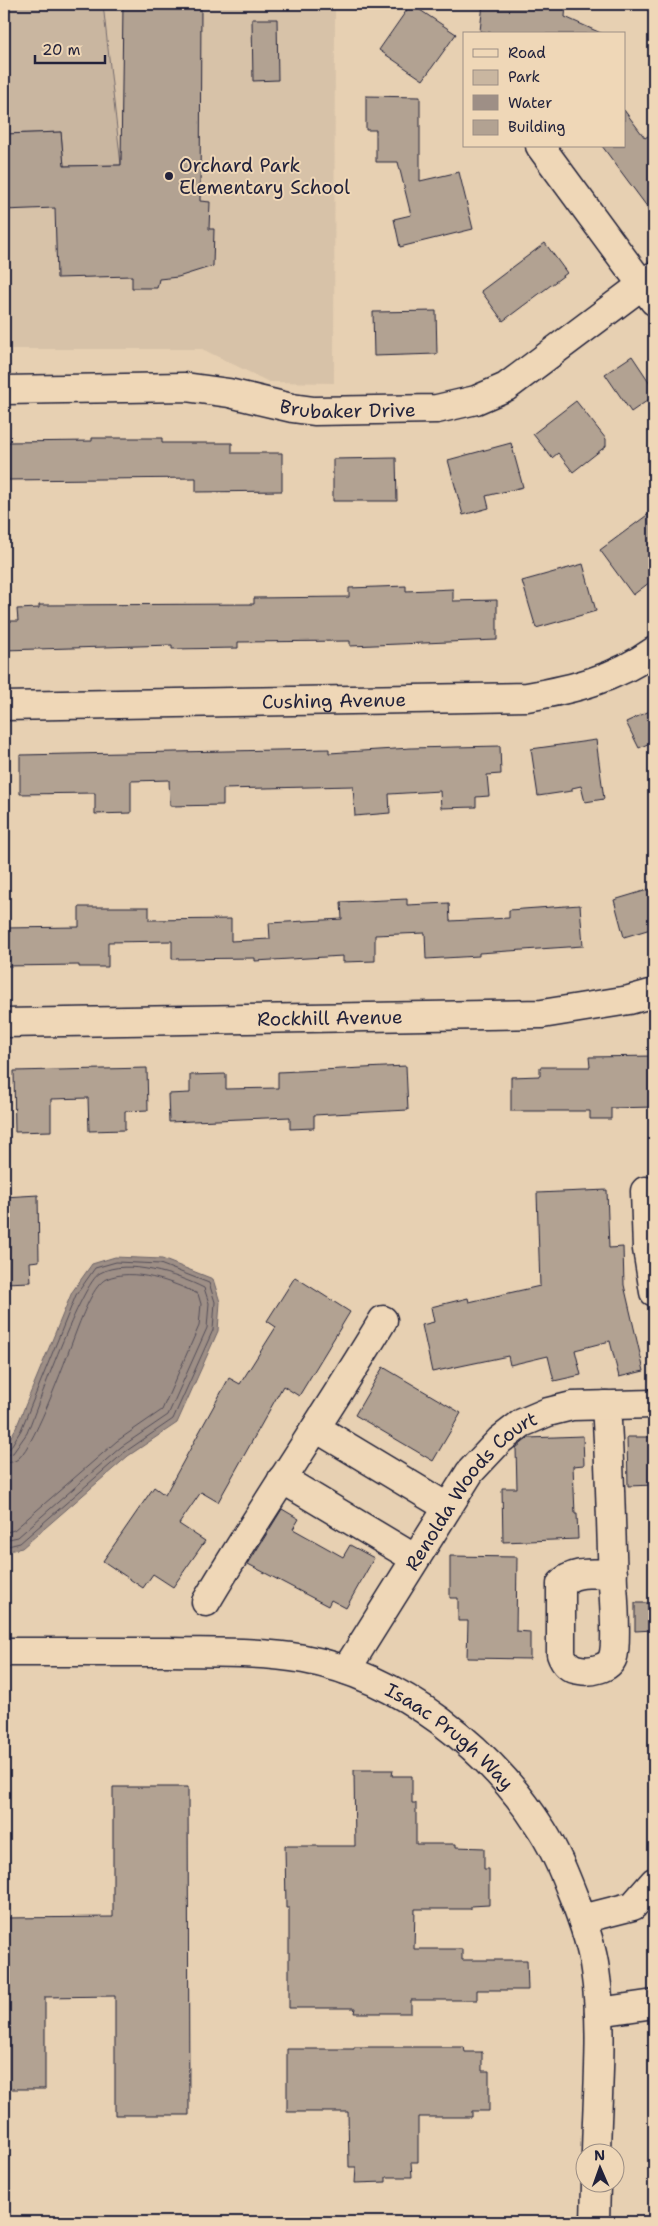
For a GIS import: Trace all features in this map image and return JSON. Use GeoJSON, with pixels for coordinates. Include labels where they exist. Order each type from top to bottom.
{"type":"FeatureCollection","features":[{"type":"Feature","properties":{"kind":"street"},"geometry":{"type":"LineString","coordinates":[[542,148],[650,288]]}},
{"type":"Feature","properties":{"kind":"street","name":"Brubaker Drive"},"geometry":{"type":"LineString","coordinates":[[4,390],[186,387],[229,393],[292,408],[314,411],[438,409],[476,400],[506,387],[650,288]]}},
{"type":"Feature","properties":{"kind":"street","name":"Cushing Avenue"},"geometry":{"type":"LineString","coordinates":[[4,706],[527,697],[602,680],[634,665],[654,651]]}},
{"type":"Feature","properties":{"kind":"street","name":"Rockhill Avenue"},"geometry":{"type":"LineString","coordinates":[[4,1023],[542,1014],[629,1000],[654,993]]}},
{"type":"Feature","properties":{"kind":"street"},"geometry":{"type":"LineString","coordinates":[[645,1191],[647,1250],[654,1292]]}},
{"type":"Feature","properties":{"kind":"street"},"geometry":{"type":"LineString","coordinates":[[206,1602],[383,1320]]}},
{"type":"Feature","properties":{"kind":"street","name":"Renolda Woods Court"},"geometry":{"type":"LineString","coordinates":[[346,1670],[414,1558],[470,1472],[500,1440],[522,1423],[548,1412],[572,1406],[654,1404]]}},
{"type":"Feature","properties":{"kind":"street"},"geometry":{"type":"LineString","coordinates":[[606,1405],[613,1573]]}},
{"type":"Feature","properties":{"kind":"street"},"geometry":{"type":"LineString","coordinates":[[316,1428],[447,1507]]}},
{"type":"Feature","properties":{"kind":"street"},"geometry":{"type":"LineString","coordinates":[[282,1479],[414,1558]]}},
{"type":"Feature","properties":{"kind":"street","name":"Isaac Prugh Way"},"geometry":{"type":"LineString","coordinates":[[4,1652],[258,1653],[306,1660],[346,1670],[398,1694],[443,1723],[477,1750],[510,1786],[542,1831],[560,1864],[582,1919],[595,1968],[599,2012],[596,2144]]}},
{"type":"Feature","properties":{"kind":"street"},"geometry":{"type":"LineString","coordinates":[[582,1919],[633,1906],[654,1882]]}},
{"type":"Feature","properties":{"kind":"street"},"geometry":{"type":"LineString","coordinates":[[599,2012],[654,2004]]}},
{"type":"Feature","properties":{"kind":"street"},"geometry":{"type":"LineString","coordinates":[[595,2222],[596,2194]]}},
{"type":"Feature","properties":{"kind":"shaded area","name":"Orchard Park Elementary School"},"geometry":{"type":"Polygon","coordinates":[[[4,4],[335,4],[334,383],[269,382],[202,349],[4,349],[4,4]]]}},
{"type":"Feature","properties":{"kind":"green space"},"geometry":{"type":"Polygon","coordinates":[[[4,4],[103,4],[121,165],[64,166],[61,132],[4,134],[4,4]]]}},
{"type":"Feature","properties":{"kind":"water"},"geometry":{"type":"Polygon","coordinates":[[[115,1257],[162,1259],[213,1279],[220,1302],[218,1331],[177,1423],[128,1456],[22,1548],[4,1552],[4,1448],[16,1428],[72,1292],[92,1264],[115,1257]]]}},
{"type":"Feature","properties":{"kind":"building"},"geometry":{"type":"Polygon","coordinates":[[[123,4],[201,4],[200,201],[210,202],[209,229],[214,229],[213,266],[178,277],[159,279],[157,288],[132,288],[132,276],[57,278],[55,208],[4,210],[4,134],[61,132],[64,166],[121,165],[123,4]]]}},
{"type":"Feature","properties":{"kind":"building"},"geometry":{"type":"Polygon","coordinates":[[[411,4],[456,34],[423,80],[379,50],[411,4]]]}},
{"type":"Feature","properties":{"kind":"building"},"geometry":{"type":"Polygon","coordinates":[[[483,4],[566,4],[565,17],[599,32],[487,32],[480,31],[483,4]]]}},
{"type":"Feature","properties":{"kind":"building"},"geometry":{"type":"Polygon","coordinates":[[[252,19],[277,19],[278,80],[253,81],[252,19]]]}},
{"type":"Feature","properties":{"kind":"building"},"geometry":{"type":"Polygon","coordinates":[[[366,96],[420,97],[420,181],[459,172],[473,229],[400,247],[394,219],[411,215],[398,162],[376,162],[376,130],[366,130],[366,96]]]}},
{"type":"Feature","properties":{"kind":"building"},"geometry":{"type":"Polygon","coordinates":[[[626,113],[645,138],[654,132],[654,216],[603,148],[626,148],[626,113]]]}},
{"type":"Feature","properties":{"kind":"building"},"geometry":{"type":"Polygon","coordinates":[[[545,243],[567,273],[503,321],[481,291],[545,243]]]}},
{"type":"Feature","properties":{"kind":"building"},"geometry":{"type":"Polygon","coordinates":[[[436,311],[437,354],[374,356],[373,312],[436,311]]]}},
{"type":"Feature","properties":{"kind":"building"},"geometry":{"type":"Polygon","coordinates":[[[632,356],[654,389],[654,396],[631,412],[605,374],[632,356]]]}},
{"type":"Feature","properties":{"kind":"building"},"geometry":{"type":"Polygon","coordinates":[[[576,401],[606,439],[606,446],[573,472],[558,453],[552,458],[533,434],[576,401]]]}},
{"type":"Feature","properties":{"kind":"building"},"geometry":{"type":"Polygon","coordinates":[[[92,438],[162,438],[162,443],[232,443],[232,453],[282,453],[282,491],[196,492],[196,478],[8,480],[8,442],[92,441],[92,438]]]}},
{"type":"Feature","properties":{"kind":"building"},"geometry":{"type":"Polygon","coordinates":[[[511,443],[523,487],[486,496],[489,508],[463,515],[448,460],[511,443]]]}},
{"type":"Feature","properties":{"kind":"building"},"geometry":{"type":"Polygon","coordinates":[[[396,458],[397,501],[333,501],[333,459],[396,458]]]}},
{"type":"Feature","properties":{"kind":"building"},"geometry":{"type":"Polygon","coordinates":[[[654,510],[654,579],[633,595],[600,550],[654,510]]]}},
{"type":"Feature","properties":{"kind":"building"},"geometry":{"type":"Polygon","coordinates":[[[583,564],[596,611],[536,628],[522,581],[583,564]]]}},
{"type":"Feature","properties":{"kind":"building"},"geometry":{"type":"Polygon","coordinates":[[[406,586],[406,591],[453,589],[453,601],[497,600],[497,640],[350,646],[350,641],[238,642],[238,648],[172,649],[172,645],[4,650],[4,621],[18,621],[17,609],[39,608],[39,605],[254,604],[254,598],[349,597],[349,588],[406,586]]]}},
{"type":"Feature","properties":{"kind":"building"},"geometry":{"type":"Polygon","coordinates":[[[654,709],[654,741],[639,748],[626,722],[654,709]]]}},
{"type":"Feature","properties":{"kind":"building"},"geometry":{"type":"Polygon","coordinates":[[[596,740],[604,799],[585,802],[581,786],[572,788],[572,791],[538,796],[531,749],[596,740]]]}},
{"type":"Feature","properties":{"kind":"building"},"geometry":{"type":"Polygon","coordinates":[[[500,746],[501,774],[487,775],[489,796],[476,797],[476,807],[441,808],[440,791],[389,794],[390,813],[355,816],[353,786],[223,789],[223,805],[170,806],[169,780],[131,781],[131,813],[95,814],[95,793],[20,794],[20,755],[329,749],[329,753],[411,748],[500,746]]]}},
{"type":"Feature","properties":{"kind":"building"},"geometry":{"type":"Polygon","coordinates":[[[654,888],[654,928],[624,937],[614,900],[654,888]]]}},
{"type":"Feature","properties":{"kind":"building"},"geometry":{"type":"Polygon","coordinates":[[[407,899],[407,905],[449,903],[450,921],[509,918],[509,910],[580,905],[583,946],[479,953],[479,956],[426,959],[425,933],[375,935],[375,961],[343,962],[343,956],[255,961],[255,958],[172,959],[172,941],[108,942],[108,967],[79,967],[79,965],[4,966],[4,928],[79,927],[79,907],[149,907],[149,920],[231,919],[231,941],[270,939],[269,923],[342,919],[341,902],[407,899]]]}},
{"type":"Feature","properties":{"kind":"building"},"geometry":{"type":"Polygon","coordinates":[[[653,1056],[654,1107],[611,1108],[611,1119],[590,1119],[590,1111],[511,1111],[511,1077],[540,1076],[540,1067],[590,1067],[589,1057],[653,1056]]]}},
{"type":"Feature","properties":{"kind":"building"},"geometry":{"type":"Polygon","coordinates":[[[406,1066],[408,1110],[314,1115],[314,1128],[290,1129],[290,1117],[169,1122],[168,1094],[190,1093],[190,1075],[226,1074],[226,1089],[278,1088],[278,1072],[406,1066]]]}},
{"type":"Feature","properties":{"kind":"building"},"geometry":{"type":"Polygon","coordinates":[[[147,1068],[148,1110],[125,1111],[125,1130],[89,1131],[88,1098],[51,1099],[51,1131],[15,1132],[14,1071],[147,1068]]]}},
{"type":"Feature","properties":{"kind":"building"},"geometry":{"type":"Polygon","coordinates":[[[607,1190],[609,1248],[623,1247],[624,1285],[644,1371],[619,1377],[610,1341],[575,1350],[581,1375],[554,1381],[548,1356],[510,1365],[508,1356],[432,1372],[422,1325],[434,1322],[431,1307],[468,1298],[469,1302],[540,1286],[537,1193],[607,1190]]]}},
{"type":"Feature","properties":{"kind":"building"},"geometry":{"type":"Polygon","coordinates":[[[38,1195],[39,1261],[30,1262],[31,1282],[4,1283],[4,1197],[38,1195]]]}},
{"type":"Feature","properties":{"kind":"building"},"geometry":{"type":"Polygon","coordinates":[[[295,1277],[350,1312],[299,1396],[283,1386],[218,1502],[201,1492],[179,1524],[205,1541],[173,1587],[153,1574],[143,1588],[103,1561],[154,1487],[165,1495],[229,1378],[240,1384],[276,1327],[267,1321],[295,1277]]]}},
{"type":"Feature","properties":{"kind":"building"},"geometry":{"type":"Polygon","coordinates":[[[383,1367],[461,1413],[433,1461],[355,1415],[383,1367]]]}},
{"type":"Feature","properties":{"kind":"building"},"geometry":{"type":"Polygon","coordinates":[[[583,1436],[584,1465],[573,1466],[578,1539],[503,1542],[502,1488],[517,1488],[516,1448],[528,1438],[583,1436]]]}},
{"type":"Feature","properties":{"kind":"building"},"geometry":{"type":"Polygon","coordinates":[[[627,1437],[654,1437],[654,1485],[628,1486],[627,1437]]]}},
{"type":"Feature","properties":{"kind":"building"},"geometry":{"type":"Polygon","coordinates":[[[282,1509],[299,1519],[293,1529],[343,1557],[350,1545],[374,1558],[346,1608],[331,1600],[328,1606],[248,1564],[282,1509]]]}},
{"type":"Feature","properties":{"kind":"building"},"geometry":{"type":"Polygon","coordinates":[[[450,1556],[517,1557],[516,1631],[530,1632],[530,1659],[467,1658],[468,1621],[458,1621],[458,1598],[450,1598],[450,1556]]]}},
{"type":"Feature","properties":{"kind":"building"},"geometry":{"type":"Polygon","coordinates":[[[635,1603],[654,1603],[654,1630],[635,1631],[635,1603]]]}},
{"type":"Feature","properties":{"kind":"building"},"geometry":{"type":"Polygon","coordinates":[[[354,1770],[393,1770],[392,1776],[412,1776],[412,1803],[416,1803],[416,1844],[456,1844],[456,1847],[484,1848],[484,1869],[489,1869],[489,1905],[471,1906],[471,1909],[415,1909],[414,1949],[462,1949],[462,1960],[527,1960],[528,1990],[477,1990],[477,2000],[411,2000],[411,2013],[354,2013],[355,2008],[289,2008],[289,1908],[286,1908],[285,1846],[355,1846],[354,1770]]]}},
{"type":"Feature","properties":{"kind":"building"},"geometry":{"type":"Polygon","coordinates":[[[113,1787],[188,1787],[189,2115],[115,2115],[115,1996],[45,1997],[45,2089],[4,2089],[4,1918],[113,1917],[113,1787]]]}},
{"type":"Feature","properties":{"kind":"building"},"geometry":{"type":"Polygon","coordinates":[[[354,2047],[464,2047],[465,2052],[482,2052],[482,2071],[489,2071],[489,2111],[472,2111],[472,2117],[418,2117],[418,2162],[411,2162],[412,2177],[386,2177],[386,2182],[355,2183],[356,2167],[349,2167],[348,2112],[287,2112],[287,2049],[354,2049],[354,2047]]]}},
{"type":"Feature","properties":{"kind":"place","name":"Orchard Park Elementary School"},"geometry":{"type":"Point","coordinates":[169,176]}}]}
